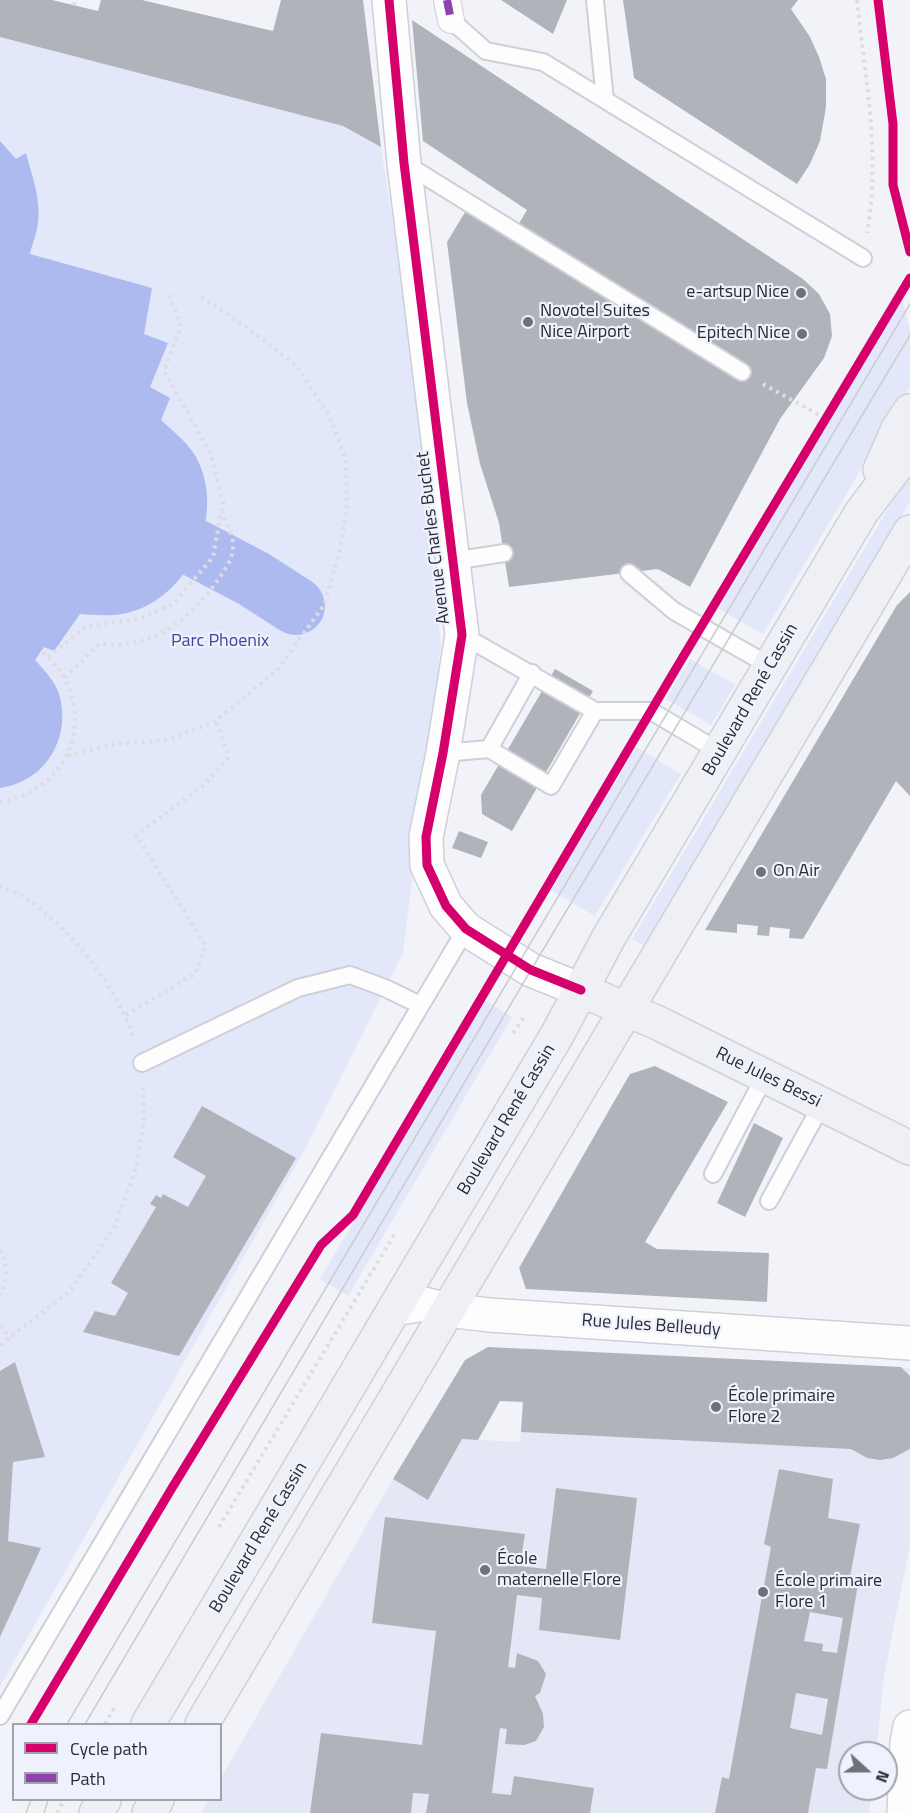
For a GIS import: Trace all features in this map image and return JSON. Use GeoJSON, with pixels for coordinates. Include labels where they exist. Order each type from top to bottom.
{"type":"FeatureCollection","features":[{"type":"Feature","properties":{"kind":"main road","name":"Boulevard René Cassin"},"geometry":{"type":"LineString","coordinates":[[861,513],[898,429],[910,411]]}},
{"type":"Feature","properties":{"kind":"main road","name":"Boulevard René Cassin"},"geometry":{"type":"LineString","coordinates":[[149,1723],[557,1035],[609,937],[861,513],[910,448]]}},
{"type":"Feature","properties":{"kind":"main road"},"geometry":{"type":"LineString","coordinates":[[203,1723],[910,532]]}},
{"type":"Feature","properties":{"kind":"main road","name":"Rue Jules Bessi"},"geometry":{"type":"LineString","coordinates":[[581,990],[626,1008],[910,1148]]}},
{"type":"Feature","properties":{"kind":"street","name":"Avenue Charles Buchet"},"geometry":{"type":"LineString","coordinates":[[389,0],[404,163],[462,635],[443,753],[426,837],[427,865],[446,906],[466,929],[531,970],[581,990]]}},
{"type":"Feature","properties":{"kind":"street","name":"Rue Jules Belleudy"},"geometry":{"type":"LineString","coordinates":[[394,1309],[424,1304],[447,1310],[489,1315],[910,1343]]}},
{"type":"Feature","properties":{"kind":"street"},"geometry":{"type":"LineString","coordinates":[[904,1813],[907,1743],[910,1727]]}},
{"type":"Feature","properties":{"kind":"lane"},"geometry":{"type":"LineString","coordinates":[[595,0],[605,100]]}},
{"type":"Feature","properties":{"kind":"lane"},"geometry":{"type":"LineString","coordinates":[[449,10],[486,51],[543,62],[863,258]]}},
{"type":"Feature","properties":{"kind":"lane"},"geometry":{"type":"LineString","coordinates":[[404,163],[742,372]]}},
{"type":"Feature","properties":{"kind":"lane"},"geometry":{"type":"LineString","coordinates":[[453,561],[504,554]]}},
{"type":"Feature","properties":{"kind":"lane"},"geometry":{"type":"LineString","coordinates":[[629,573],[674,611],[770,666]]}},
{"type":"Feature","properties":{"kind":"lane"},"geometry":{"type":"LineString","coordinates":[[462,635],[596,711],[651,711],[720,752]]}},
{"type":"Feature","properties":{"kind":"lane"},"geometry":{"type":"LineString","coordinates":[[489,749],[532,673]]}},
{"type":"Feature","properties":{"kind":"lane"},"geometry":{"type":"LineString","coordinates":[[443,753],[489,749],[551,786],[596,711]]}},
{"type":"Feature","properties":{"kind":"lane"},"geometry":{"type":"LineString","coordinates":[[0,1716],[466,929]]}},
{"type":"Feature","properties":{"kind":"lane"},"geometry":{"type":"LineString","coordinates":[[142,1063],[298,988],[350,975],[385,988],[420,1005]]}},
{"type":"Feature","properties":{"kind":"lane"},"geometry":{"type":"LineString","coordinates":[[713,1174],[765,1076]]}},
{"type":"Feature","properties":{"kind":"lane"},"geometry":{"type":"LineString","coordinates":[[769,1201],[822,1104]]}},
{"type":"Feature","properties":{"kind":"path"},"geometry":{"type":"LineString","coordinates":[[857,0],[874,161],[872,209]]}},
{"type":"Feature","properties":{"kind":"path"},"geometry":{"type":"LineString","coordinates":[[48,657],[87,626],[140,619],[174,603],[213,557],[223,502],[210,452],[164,371],[181,326],[169,294]]}},
{"type":"Feature","properties":{"kind":"path"},"geometry":{"type":"LineString","coordinates":[[68,755],[117,744],[168,740],[216,721],[279,668],[324,605],[340,550],[347,505],[346,459],[329,415],[297,366],[242,324],[200,296]]}},
{"type":"Feature","properties":{"kind":"path"},"geometry":{"type":"LineString","coordinates":[[742,372],[821,416]]}},
{"type":"Feature","properties":{"kind":"path"},"geometry":{"type":"LineString","coordinates":[[819,429],[831,409]]}},
{"type":"Feature","properties":{"kind":"path"},"geometry":{"type":"LineString","coordinates":[[65,678],[99,644],[125,645],[152,637],[182,621],[199,605],[226,569],[234,547],[231,532],[221,512]]}},
{"type":"Feature","properties":{"kind":"path"},"geometry":{"type":"LineString","coordinates":[[0,802],[17,799],[38,789],[55,774],[68,755],[75,729],[74,703],[65,678],[41,651]]}},
{"type":"Feature","properties":{"kind":"path"},"geometry":{"type":"LineString","coordinates":[[126,1015],[195,975],[206,946],[136,835],[203,786],[229,757],[216,721]]}},
{"type":"Feature","properties":{"kind":"path"},"geometry":{"type":"LineString","coordinates":[[0,885],[27,899],[64,932],[96,967],[126,1015],[142,1063],[144,1122],[135,1172],[114,1227],[69,1292],[0,1345]]}},
{"type":"Feature","properties":{"kind":"path"},"geometry":{"type":"LineString","coordinates":[[513,1033],[525,1016]]}},
{"type":"Feature","properties":{"kind":"path"},"geometry":{"type":"LineString","coordinates":[[219,1527],[394,1235]]}},
{"type":"Feature","properties":{"kind":"path"},"geometry":{"type":"LineString","coordinates":[[0,1250],[5,1261],[5,1287],[0,1294]]}},
{"type":"Feature","properties":{"kind":"path"},"geometry":{"type":"LineString","coordinates":[[0,1326],[11,1338]]}},
{"type":"Feature","properties":{"kind":"path"},"geometry":{"type":"LineString","coordinates":[[106,1723],[114,1708]]}},
{"type":"Feature","properties":{"kind":"shaded area"},"geometry":{"type":"Polygon","coordinates":[[[526,1348],[910,1368],[910,1544],[884,1677],[877,1741],[838,1741],[838,1801],[870,1801],[869,1813],[201,1813],[207,1801],[222,1801],[222,1776],[393,1479],[428,1500],[462,1439],[520,1442],[526,1348]]]}},
{"type":"Feature","properties":{"kind":"green space","name":"Parc Phoenix"},"geometry":{"type":"Polygon","coordinates":[[[0,37],[343,126],[381,147],[409,325],[441,646],[403,953],[304,1151],[0,1686],[0,37]]]}},
{"type":"Feature","properties":{"kind":"green space"},"geometry":{"type":"Polygon","coordinates":[[[902,298],[910,330],[910,387],[763,634],[719,609],[902,298]]]}},
{"type":"Feature","properties":{"kind":"green space"},"geometry":{"type":"Polygon","coordinates":[[[910,475],[910,502],[646,947],[632,939],[886,512],[910,475]]]}},
{"type":"Feature","properties":{"kind":"green space"},"geometry":{"type":"Polygon","coordinates":[[[690,659],[735,685],[711,725],[666,699],[690,659]]]}},
{"type":"Feature","properties":{"kind":"green space"},"geometry":{"type":"Polygon","coordinates":[[[636,747],[681,774],[595,916],[551,890],[636,747]]]}},
{"type":"Feature","properties":{"kind":"green space"},"geometry":{"type":"Polygon","coordinates":[[[484,1000],[512,1017],[348,1296],[320,1279],[484,1000]]]}},
{"type":"Feature","properties":{"kind":"water"},"geometry":{"type":"Polygon","coordinates":[[[0,141],[16,159],[26,153],[33,179],[39,214],[30,254],[152,288],[144,334],[168,343],[150,387],[170,398],[161,420],[196,457],[205,480],[207,504],[204,529],[196,553],[183,575],[166,593],[145,606],[122,614],[80,614],[54,651],[44,647],[35,660],[52,680],[59,694],[62,726],[58,741],[42,767],[30,777],[0,788],[0,141]]]}},
{"type":"Feature","properties":{"kind":"building"},"geometry":{"type":"Polygon","coordinates":[[[0,0],[52,0],[98,11],[101,0],[142,0],[273,31],[281,0],[363,0],[381,147],[343,126],[0,37],[0,0]]]}},
{"type":"Feature","properties":{"kind":"building"},"geometry":{"type":"Polygon","coordinates":[[[501,0],[567,0],[553,34],[501,0]]]}},
{"type":"Feature","properties":{"kind":"building"},"geometry":{"type":"Polygon","coordinates":[[[623,0],[798,0],[791,9],[810,37],[819,57],[826,79],[826,107],[820,141],[810,164],[797,184],[634,78],[623,0]]]}},
{"type":"Feature","properties":{"kind":"building"},"geometry":{"type":"Polygon","coordinates":[[[412,20],[803,279],[819,294],[830,314],[832,336],[824,358],[780,419],[690,587],[658,569],[509,587],[499,523],[480,464],[467,403],[447,242],[467,209],[512,235],[527,210],[423,141],[412,20]]]}},
{"type":"Feature","properties":{"kind":"building"},"geometry":{"type":"Polygon","coordinates":[[[910,592],[910,796],[896,781],[803,939],[789,938],[790,929],[770,927],[769,936],[757,935],[758,926],[737,924],[737,933],[705,930],[897,605],[910,592]]]}},
{"type":"Feature","properties":{"kind":"building"},"geometry":{"type":"Polygon","coordinates":[[[555,669],[593,691],[512,831],[482,814],[481,795],[555,669]]]}},
{"type":"Feature","properties":{"kind":"building"},"geometry":{"type":"Polygon","coordinates":[[[459,831],[488,842],[481,858],[452,848],[459,831]]]}},
{"type":"Feature","properties":{"kind":"building"},"geometry":{"type":"Polygon","coordinates":[[[655,1066],[728,1102],[645,1242],[657,1249],[769,1253],[767,1302],[526,1289],[519,1268],[608,1112],[630,1074],[655,1066]]]}},
{"type":"Feature","properties":{"kind":"building"},"geometry":{"type":"Polygon","coordinates":[[[202,1106],[296,1158],[179,1356],[83,1332],[95,1311],[115,1316],[128,1293],[111,1283],[156,1207],[150,1204],[156,1195],[161,1198],[163,1194],[188,1207],[206,1176],[173,1157],[202,1106]]]}},
{"type":"Feature","properties":{"kind":"building"},"geometry":{"type":"Polygon","coordinates":[[[754,1123],[783,1138],[745,1217],[717,1203],[754,1123]]]}},
{"type":"Feature","properties":{"kind":"building","name":"École primaire Flore 2"},"geometry":{"type":"Polygon","coordinates":[[[488,1347],[901,1367],[910,1376],[910,1449],[893,1458],[880,1460],[867,1458],[851,1449],[521,1432],[523,1402],[500,1401],[478,1440],[462,1439],[428,1500],[393,1479],[465,1360],[488,1347]]]}},
{"type":"Feature","properties":{"kind":"building"},"geometry":{"type":"Polygon","coordinates":[[[15,1362],[45,1457],[13,1462],[8,1541],[41,1548],[0,1637],[0,1371],[15,1362]]]}},
{"type":"Feature","properties":{"kind":"building"},"geometry":{"type":"Polygon","coordinates":[[[779,1469],[833,1479],[828,1518],[860,1524],[849,1582],[858,1584],[827,1769],[816,1768],[808,1813],[715,1813],[722,1777],[729,1779],[771,1547],[764,1544],[779,1469]],[[810,1612],[804,1641],[823,1644],[822,1651],[837,1653],[843,1618],[810,1612]],[[796,1693],[790,1728],[822,1735],[828,1699],[796,1693]]]}},
{"type":"Feature","properties":{"kind":"building"},"geometry":{"type":"Polygon","coordinates":[[[556,1488],[637,1498],[620,1640],[539,1630],[542,1598],[517,1595],[508,1667],[515,1668],[517,1653],[538,1661],[546,1674],[540,1693],[535,1696],[543,1714],[544,1727],[536,1741],[524,1745],[505,1744],[507,1729],[500,1728],[492,1793],[511,1795],[514,1776],[594,1788],[590,1813],[426,1813],[429,1794],[413,1793],[411,1813],[310,1813],[321,1733],[422,1745],[436,1631],[372,1623],[385,1517],[525,1534],[520,1566],[546,1569],[556,1488]]]}},
{"type":"Feature","properties":{"kind":"waterway"},"geometry":{"type":"LineString","coordinates":[[197,549],[254,579],[296,606]]}},
{"type":"Feature","properties":{"kind":"tram line"},"geometry":{"type":"LineString","coordinates":[[68,1723],[910,304]]}},
{"type":"Feature","properties":{"kind":"tram line"},"geometry":{"type":"LineString","coordinates":[[86,1723],[910,335]]}},
{"type":"Feature","properties":{"kind":"tram line"},"geometry":{"type":"LineString","coordinates":[[26,1813],[31,1801]]}},
{"type":"Feature","properties":{"kind":"tram line"},"geometry":{"type":"LineString","coordinates":[[44,1813],[48,1801]]}},
{"type":"Feature","properties":{"kind":"marked path"},"geometry":{"type":"LineString","coordinates":[[447,0],[451,20]]}},
{"type":"Feature","properties":{"kind":"cycle path"},"geometry":{"type":"LineString","coordinates":[[389,0],[404,163],[462,635],[443,753],[426,837],[427,865],[446,906],[466,929],[531,970],[581,990]]}},
{"type":"Feature","properties":{"kind":"cycle path"},"geometry":{"type":"LineString","coordinates":[[878,0],[893,124],[893,185],[910,252]]}},
{"type":"Feature","properties":{"kind":"cycle path"},"geometry":{"type":"LineString","coordinates":[[32,1723],[321,1245],[353,1215],[910,278]]}},
{"type":"Feature","properties":{"kind":"place","name":"e-artsup Nice"},"geometry":{"type":"Point","coordinates":[801,293]}},
{"type":"Feature","properties":{"kind":"place","name":"Novotel Suites Nice Airport"},"geometry":{"type":"Point","coordinates":[528,322]}},
{"type":"Feature","properties":{"kind":"place","name":"Epitech Nice"},"geometry":{"type":"Point","coordinates":[802,334]}},
{"type":"Feature","properties":{"kind":"place","name":"On Air"},"geometry":{"type":"Point","coordinates":[761,872]}},
{"type":"Feature","properties":{"kind":"place","name":"École primaire Flore 2"},"geometry":{"type":"Point","coordinates":[716,1407]}},
{"type":"Feature","properties":{"kind":"place","name":"École maternelle Flore"},"geometry":{"type":"Point","coordinates":[485,1570]}},
{"type":"Feature","properties":{"kind":"place","name":"École primaire Flore 1"},"geometry":{"type":"Point","coordinates":[763,1592]}}]}
